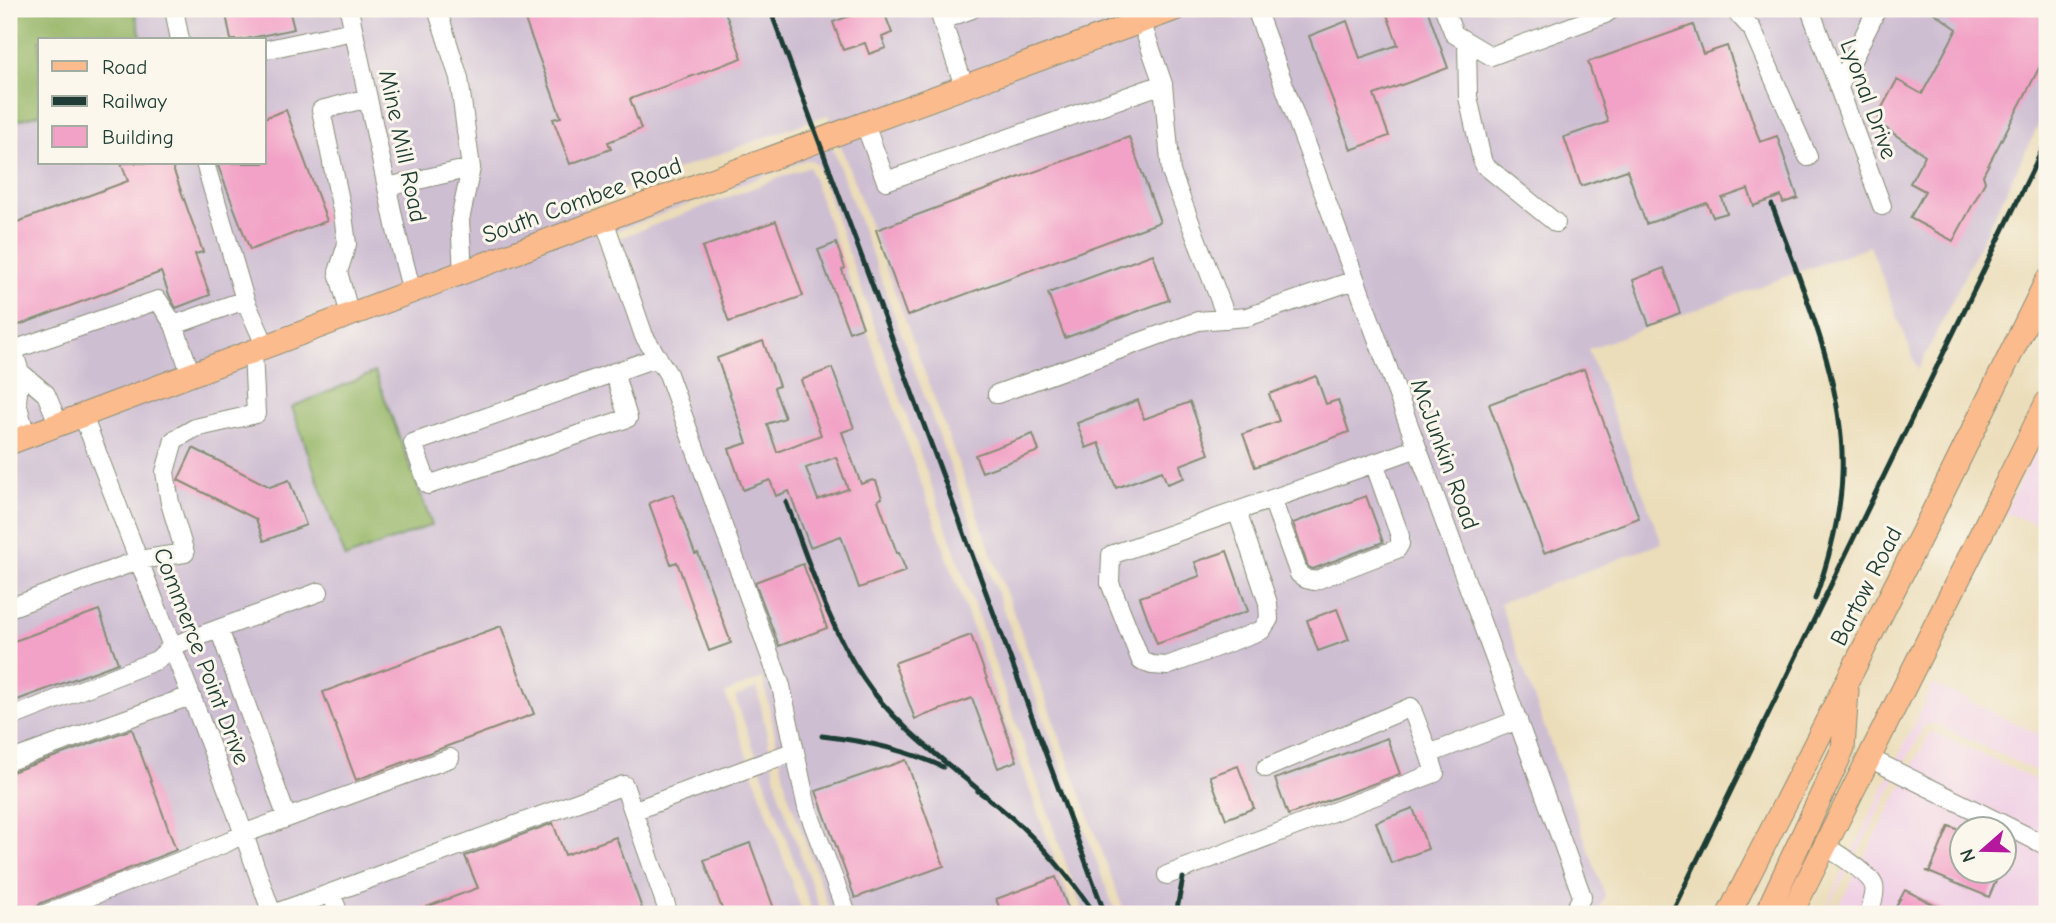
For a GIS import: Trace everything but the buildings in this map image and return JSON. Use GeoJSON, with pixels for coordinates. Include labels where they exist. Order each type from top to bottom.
{"type":"FeatureCollection","features":[{"type":"Feature","properties":{"kind":"main road","name":"South Combee Road"},"geometry":{"type":"LineString","coordinates":[[17,440],[864,122],[1175,9]]}},
{"type":"Feature","properties":{"kind":"main road","name":"Bartow Road"},"geometry":{"type":"LineString","coordinates":[[1729,914],[1931,516],[2047,280]]}},
{"type":"Feature","properties":{"kind":"main road"},"geometry":{"type":"LineString","coordinates":[[1791,914],[2047,402]]}},
{"type":"Feature","properties":{"kind":"main road"},"geometry":{"type":"LineString","coordinates":[[1766,914],[1843,749],[1847,680]]}},
{"type":"Feature","properties":{"kind":"street"},"geometry":{"type":"LineString","coordinates":[[174,9],[180,38]]}},
{"type":"Feature","properties":{"kind":"street","name":"Mine Mill Road"},"geometry":{"type":"LineString","coordinates":[[349,9],[412,292]]}},
{"type":"Feature","properties":{"kind":"street"},"geometry":{"type":"LineString","coordinates":[[437,9],[459,78],[471,168],[460,220],[463,272]]}},
{"type":"Feature","properties":{"kind":"street"},"geometry":{"type":"LineString","coordinates":[[964,86],[940,15],[972,9]]}},
{"type":"Feature","properties":{"kind":"street","name":"McJunkin Road"},"geometry":{"type":"LineString","coordinates":[[1256,9],[1582,896],[1573,914]]}},
{"type":"Feature","properties":{"kind":"street"},"geometry":{"type":"LineString","coordinates":[[1444,9],[1454,34],[1491,56],[1605,14],[1612,9]]}},
{"type":"Feature","properties":{"kind":"street"},"geometry":{"type":"LineString","coordinates":[[1734,9],[1752,29],[1808,157]]}},
{"type":"Feature","properties":{"kind":"street","name":"Lyonal Drive"},"geometry":{"type":"LineString","coordinates":[[1810,9],[1882,206]]}},
{"type":"Feature","properties":{"kind":"street"},"geometry":{"type":"LineString","coordinates":[[1839,87],[1877,9]]}},
{"type":"Feature","properties":{"kind":"street"},"geometry":{"type":"LineString","coordinates":[[1141,21],[1163,84],[1171,172],[1227,319]]}},
{"type":"Feature","properties":{"kind":"street"},"geometry":{"type":"LineString","coordinates":[[266,50],[354,31]]}},
{"type":"Feature","properties":{"kind":"street"},"geometry":{"type":"LineString","coordinates":[[1467,42],[1468,97],[1483,164],[1556,223]]}},
{"type":"Feature","properties":{"kind":"street"},"geometry":{"type":"LineString","coordinates":[[864,122],[886,181],[1163,84]]}},
{"type":"Feature","properties":{"kind":"street"},"geometry":{"type":"LineString","coordinates":[[351,315],[338,272],[347,244],[344,215],[321,110],[368,98]]}},
{"type":"Feature","properties":{"kind":"street"},"geometry":{"type":"LineString","coordinates":[[9,608],[139,560],[185,553],[170,503],[165,472],[174,440],[195,428],[256,414],[259,350],[205,164]]}},
{"type":"Feature","properties":{"kind":"street"},"geometry":{"type":"LineString","coordinates":[[387,187],[471,168]]}},
{"type":"Feature","properties":{"kind":"street"},"geometry":{"type":"LineString","coordinates":[[604,220],[645,337],[668,374],[777,673],[807,808],[847,914]]}},
{"type":"Feature","properties":{"kind":"street"},"geometry":{"type":"LineString","coordinates":[[997,394],[1198,321],[1247,317],[1355,280]]}},
{"type":"Feature","properties":{"kind":"street"},"geometry":{"type":"LineString","coordinates":[[17,440],[20,372],[13,350],[158,300],[174,325],[191,375]]}},
{"type":"Feature","properties":{"kind":"street"},"geometry":{"type":"LineString","coordinates":[[174,325],[245,300]]}},
{"type":"Feature","properties":{"kind":"street"},"geometry":{"type":"LineString","coordinates":[[614,372],[628,418],[428,485],[413,443],[614,372],[658,357]]}},
{"type":"Feature","properties":{"kind":"street"},"geometry":{"type":"LineString","coordinates":[[20,372],[46,394],[60,425]]}},
{"type":"Feature","properties":{"kind":"street","name":"Commerce Point Drive"},"geometry":{"type":"LineString","coordinates":[[83,416],[273,914]]}},
{"type":"Feature","properties":{"kind":"street"},"geometry":{"type":"LineString","coordinates":[[1237,511],[1268,603],[1269,619],[1262,630],[1167,666],[1141,661],[1111,583],[1111,555],[1417,448]]}},
{"type":"Feature","properties":{"kind":"street"},"geometry":{"type":"LineString","coordinates":[[1272,499],[1299,574],[1314,581],[1397,549],[1400,544],[1400,536],[1374,463]]}},
{"type":"Feature","properties":{"kind":"street"},"geometry":{"type":"LineString","coordinates":[[9,718],[157,660],[172,646],[319,592]]}},
{"type":"Feature","properties":{"kind":"street"},"geometry":{"type":"LineString","coordinates":[[219,629],[287,818]]}},
{"type":"Feature","properties":{"kind":"street"},"geometry":{"type":"LineString","coordinates":[[9,761],[190,696]]}},
{"type":"Feature","properties":{"kind":"street"},"geometry":{"type":"LineString","coordinates":[[1167,875],[1435,772],[1410,707],[1266,768]]}},
{"type":"Feature","properties":{"kind":"street"},"geometry":{"type":"LineString","coordinates":[[1429,754],[1518,720]]}},
{"type":"Feature","properties":{"kind":"street"},"geometry":{"type":"LineString","coordinates":[[633,811],[795,751]]}},
{"type":"Feature","properties":{"kind":"street"},"geometry":{"type":"LineString","coordinates":[[45,914],[243,834],[450,758]]}},
{"type":"Feature","properties":{"kind":"street"},"geometry":{"type":"LineString","coordinates":[[1869,758],[2047,846]]}},
{"type":"Feature","properties":{"kind":"street"},"geometry":{"type":"LineString","coordinates":[[273,914],[624,786],[669,914]]}},
{"type":"Feature","properties":{"kind":"street"},"geometry":{"type":"LineString","coordinates":[[1825,846],[1871,880],[1874,887],[1869,914]]}},
{"type":"Feature","properties":{"kind":"street"},"geometry":{"type":"LineString","coordinates":[[331,894],[339,914]]}},
{"type":"Feature","properties":{"kind":"shaded area"},"geometry":{"type":"Polygon","coordinates":[[[9,9],[2047,9],[2047,108],[1918,370],[1870,246],[1588,349],[1662,543],[1500,603],[1605,895],[1597,914],[1125,914],[829,114],[583,204],[601,245],[809,167],[1074,914],[831,914],[787,791],[763,678],[725,693],[803,914],[9,914],[9,9]]]}},
{"type":"Feature","properties":{"kind":"shaded area"},"geometry":{"type":"Polygon","coordinates":[[[831,144],[1116,914],[1084,914],[817,164],[806,160],[606,235],[604,229],[831,144]]]}},
{"type":"Feature","properties":{"kind":"shaded area"},"geometry":{"type":"Polygon","coordinates":[[[2047,426],[2047,527],[2004,513],[2047,426]]]}},
{"type":"Feature","properties":{"kind":"shaded area"},"geometry":{"type":"Polygon","coordinates":[[[1933,684],[2047,738],[2047,776],[1935,724],[1927,724],[1823,914],[1933,684]]]}},
{"type":"Feature","properties":{"kind":"shaded area"},"geometry":{"type":"Polygon","coordinates":[[[757,688],[779,794],[822,914],[813,914],[735,697],[757,688]]]}},
{"type":"Feature","properties":{"kind":"shaded area"},"geometry":{"type":"Polygon","coordinates":[[[1931,731],[2047,785],[2047,914],[1834,914],[1931,731]]]}},
{"type":"Feature","properties":{"kind":"green space"},"geometry":{"type":"Polygon","coordinates":[[[9,9],[134,9],[141,38],[38,38],[38,115],[9,123],[9,9]]]}},
{"type":"Feature","properties":{"kind":"green space"},"geometry":{"type":"Polygon","coordinates":[[[375,372],[432,525],[345,558],[292,407],[375,372]]]}},
{"type":"Feature","properties":{"kind":"railway"},"geometry":{"type":"LineString","coordinates":[[770,9],[1105,914]]}},
{"type":"Feature","properties":{"kind":"railway"},"geometry":{"type":"LineString","coordinates":[[1671,914],[2047,140]]}},
{"type":"Feature","properties":{"kind":"railway"},"geometry":{"type":"LineString","coordinates":[[1772,205],[1830,371],[1841,440],[1842,474],[1837,521],[1815,599]]}},
{"type":"Feature","properties":{"kind":"railway"},"geometry":{"type":"LineString","coordinates":[[786,502],[829,615],[863,678],[904,726],[986,796]]}},
{"type":"Feature","properties":{"kind":"railway"},"geometry":{"type":"LineString","coordinates":[[822,736],[884,747],[943,767]]}},
{"type":"Feature","properties":{"kind":"railway"},"geometry":{"type":"LineString","coordinates":[[978,791],[1042,847],[1095,914]]}},
{"type":"Feature","properties":{"kind":"railway"},"geometry":{"type":"LineString","coordinates":[[1176,914],[1183,878]]}}]}
